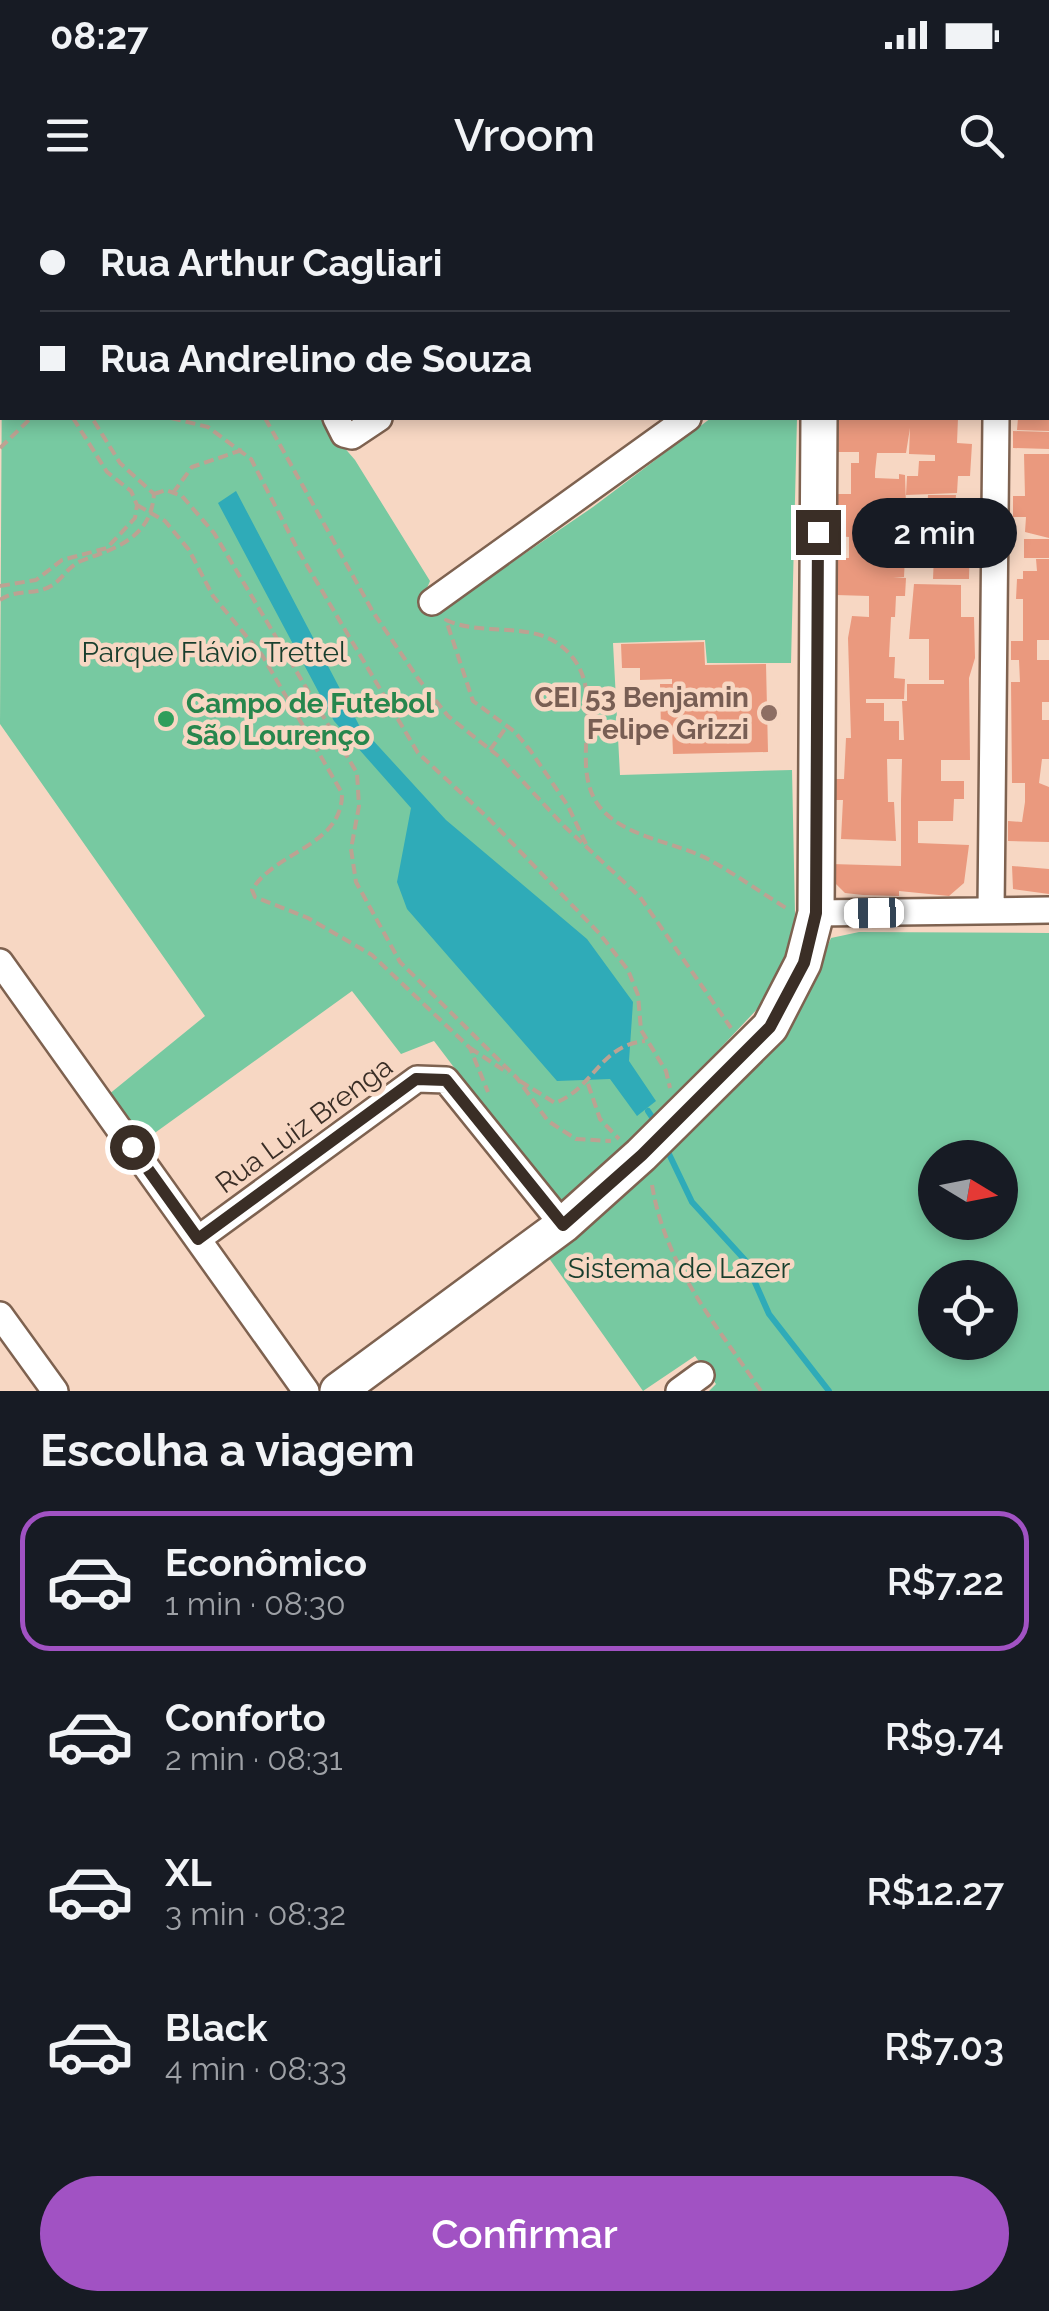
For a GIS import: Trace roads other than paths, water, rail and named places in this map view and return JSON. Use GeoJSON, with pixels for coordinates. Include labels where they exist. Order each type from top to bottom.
{"type":"FeatureCollection","features":[{"type":"Feature","properties":{"kind":"street"},"geometry":{"type":"LineString","coordinates":[[337,420],[344,434],[352,436],[375,420]]}},
{"type":"Feature","properties":{"kind":"street"},"geometry":{"type":"LineString","coordinates":[[432,602],[685,420]]}},
{"type":"Feature","properties":{"kind":"street"},"geometry":{"type":"LineString","coordinates":[[338,1391],[563,1225],[631,1148],[679,1117],[770,1027],[804,963],[818,420]]}},
{"type":"Feature","properties":{"kind":"street"},"geometry":{"type":"LineString","coordinates":[[992,911],[996,420]]}},
{"type":"Feature","properties":{"kind":"street"},"geometry":{"type":"LineString","coordinates":[[806,914],[1049,910]]}},
{"type":"Feature","properties":{"kind":"street"},"geometry":{"type":"LineString","coordinates":[[0,962],[306,1391]]}},
{"type":"Feature","properties":{"kind":"street","name":"Rua Luiz Brenga"},"geometry":{"type":"LineString","coordinates":[[198,1239],[416,1079],[433,1076],[446,1080],[563,1225]]}},
{"type":"Feature","properties":{"kind":"street"},"geometry":{"type":"LineString","coordinates":[[0,1315],[55,1391]]}},
{"type":"Feature","properties":{"kind":"street"},"geometry":{"type":"LineString","coordinates":[[679,1391],[702,1375]]}},
{"type":"Feature","properties":{"kind":"water"},"geometry":{"type":"Polygon","coordinates":[[[236,491],[359,725],[446,820],[587,939],[633,1002],[629,1061],[656,1101],[637,1116],[610,1079],[557,1081],[407,909],[397,882],[411,808],[334,721],[218,503],[236,491]]]}},
{"type":"Feature","properties":{"kind":"waterway"},"geometry":{"type":"LineString","coordinates":[[648,1111],[652,1117]]}},
{"type":"Feature","properties":{"kind":"waterway"},"geometry":{"type":"LineString","coordinates":[[669,1154],[692,1202],[745,1260],[769,1314],[829,1391]]}},
{"type":"Feature","properties":{"kind":"place","name":"CEI 53 Benjamin Felipe Grizzi"},"geometry":{"type":"Point","coordinates":[769,713]}},
{"type":"Feature","properties":{"kind":"place","name":"Campo de Futebol São Lourenço"},"geometry":{"type":"Point","coordinates":[166,719]}},
{"type":"Feature","properties":{"kind":"park label","name":"Parque Flávio Trettel"},"geometry":{"type":"Point","coordinates":[214,652]}},
{"type":"Feature","properties":{"kind":"park label","name":"Sistema de Lazer"},"geometry":{"type":"Point","coordinates":[679,1268]}}]}
